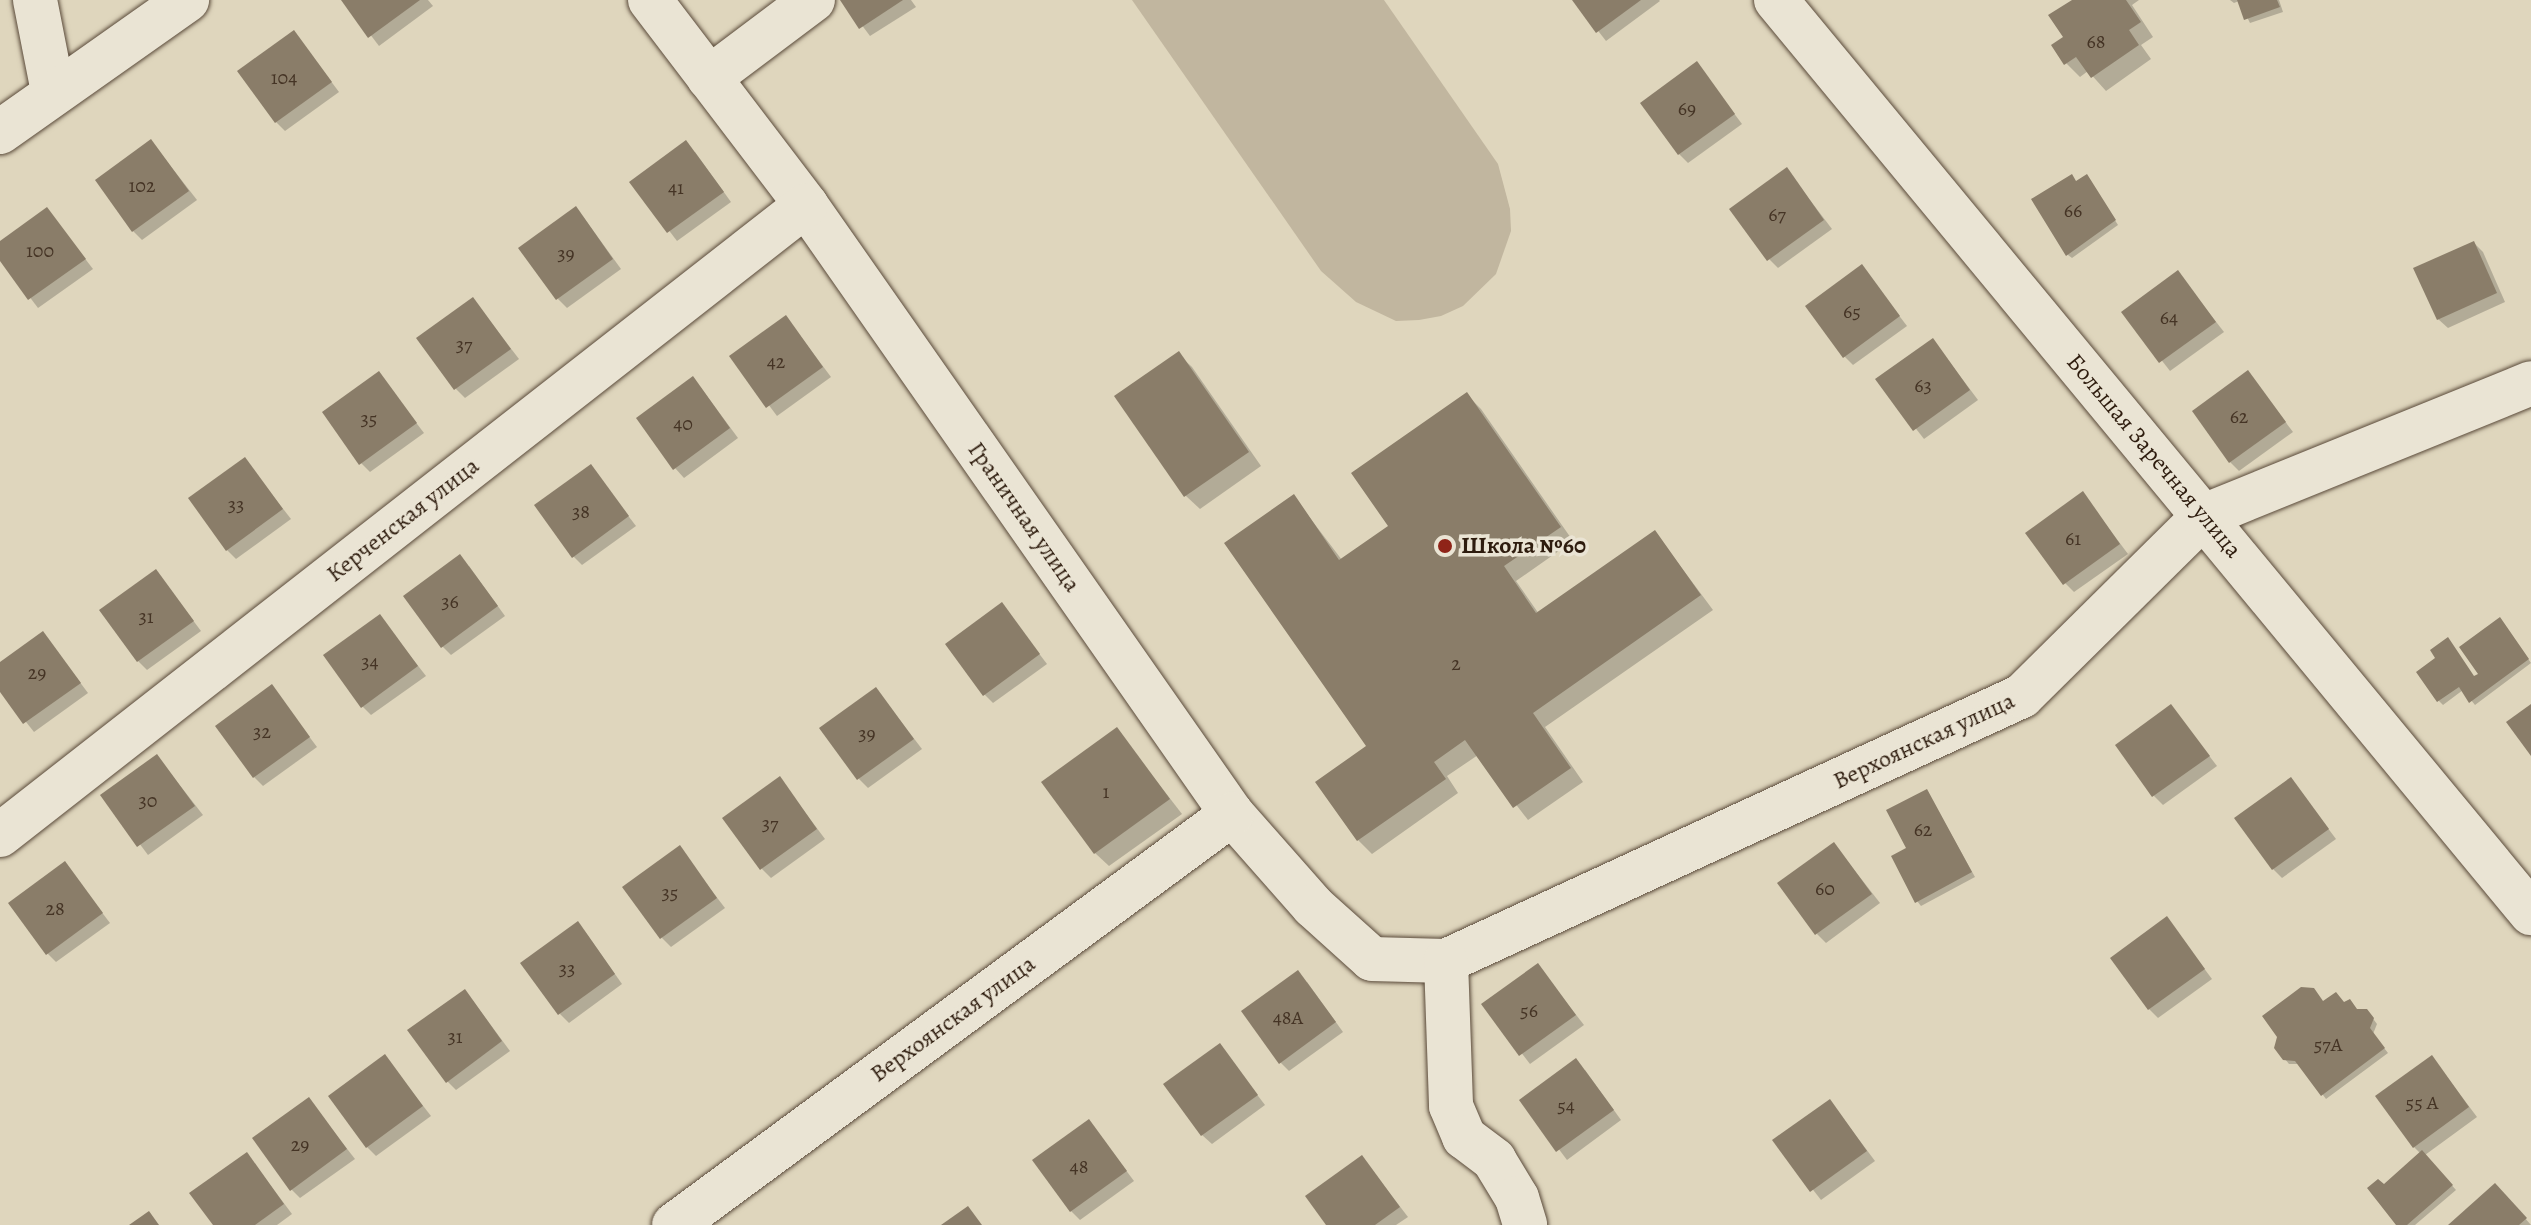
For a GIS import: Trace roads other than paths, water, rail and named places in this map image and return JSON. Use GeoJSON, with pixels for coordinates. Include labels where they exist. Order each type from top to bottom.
{"type":"FeatureCollection","features":[{"type":"Feature","properties":{"kind":"street"},"geometry":{"type":"LineString","coordinates":[[35,0],[53,92]]}},
{"type":"Feature","properties":{"kind":"street"},"geometry":{"type":"LineString","coordinates":[[0,132],[187,0]]}},
{"type":"Feature","properties":{"kind":"street","name":"Граничная улица"},"geometry":{"type":"LineString","coordinates":[[650,0],[806,205],[1232,814],[1313,906],[1372,959],[1446,961]]}},
{"type":"Feature","properties":{"kind":"street"},"geometry":{"type":"LineString","coordinates":[[709,78],[813,0]]}},
{"type":"Feature","properties":{"kind":"street","name":"Большая Заречная улица"},"geometry":{"type":"LineString","coordinates":[[1776,0],[2531,913]]}},
{"type":"Feature","properties":{"kind":"street","name":"Керченская улица"},"geometry":{"type":"LineString","coordinates":[[0,835],[806,205]]}},
{"type":"Feature","properties":{"kind":"street","name":"Верхоянская улица"},"geometry":{"type":"LineString","coordinates":[[1446,961],[2022,696],[2204,516],[2531,383]]}},
{"type":"Feature","properties":{"kind":"street","name":"Верхоянская улица"},"geometry":{"type":"LineString","coordinates":[[674,1225],[1232,814]]}},
{"type":"Feature","properties":{"kind":"street"},"geometry":{"type":"LineString","coordinates":[[1446,961],[1451,1106],[1464,1137],[1494,1160],[1517,1198],[1525,1225]]}},
{"type":"Feature","properties":{"kind":"place","name":"Школа №60"},"geometry":{"type":"Point","coordinates":[1445,546]}}]}
